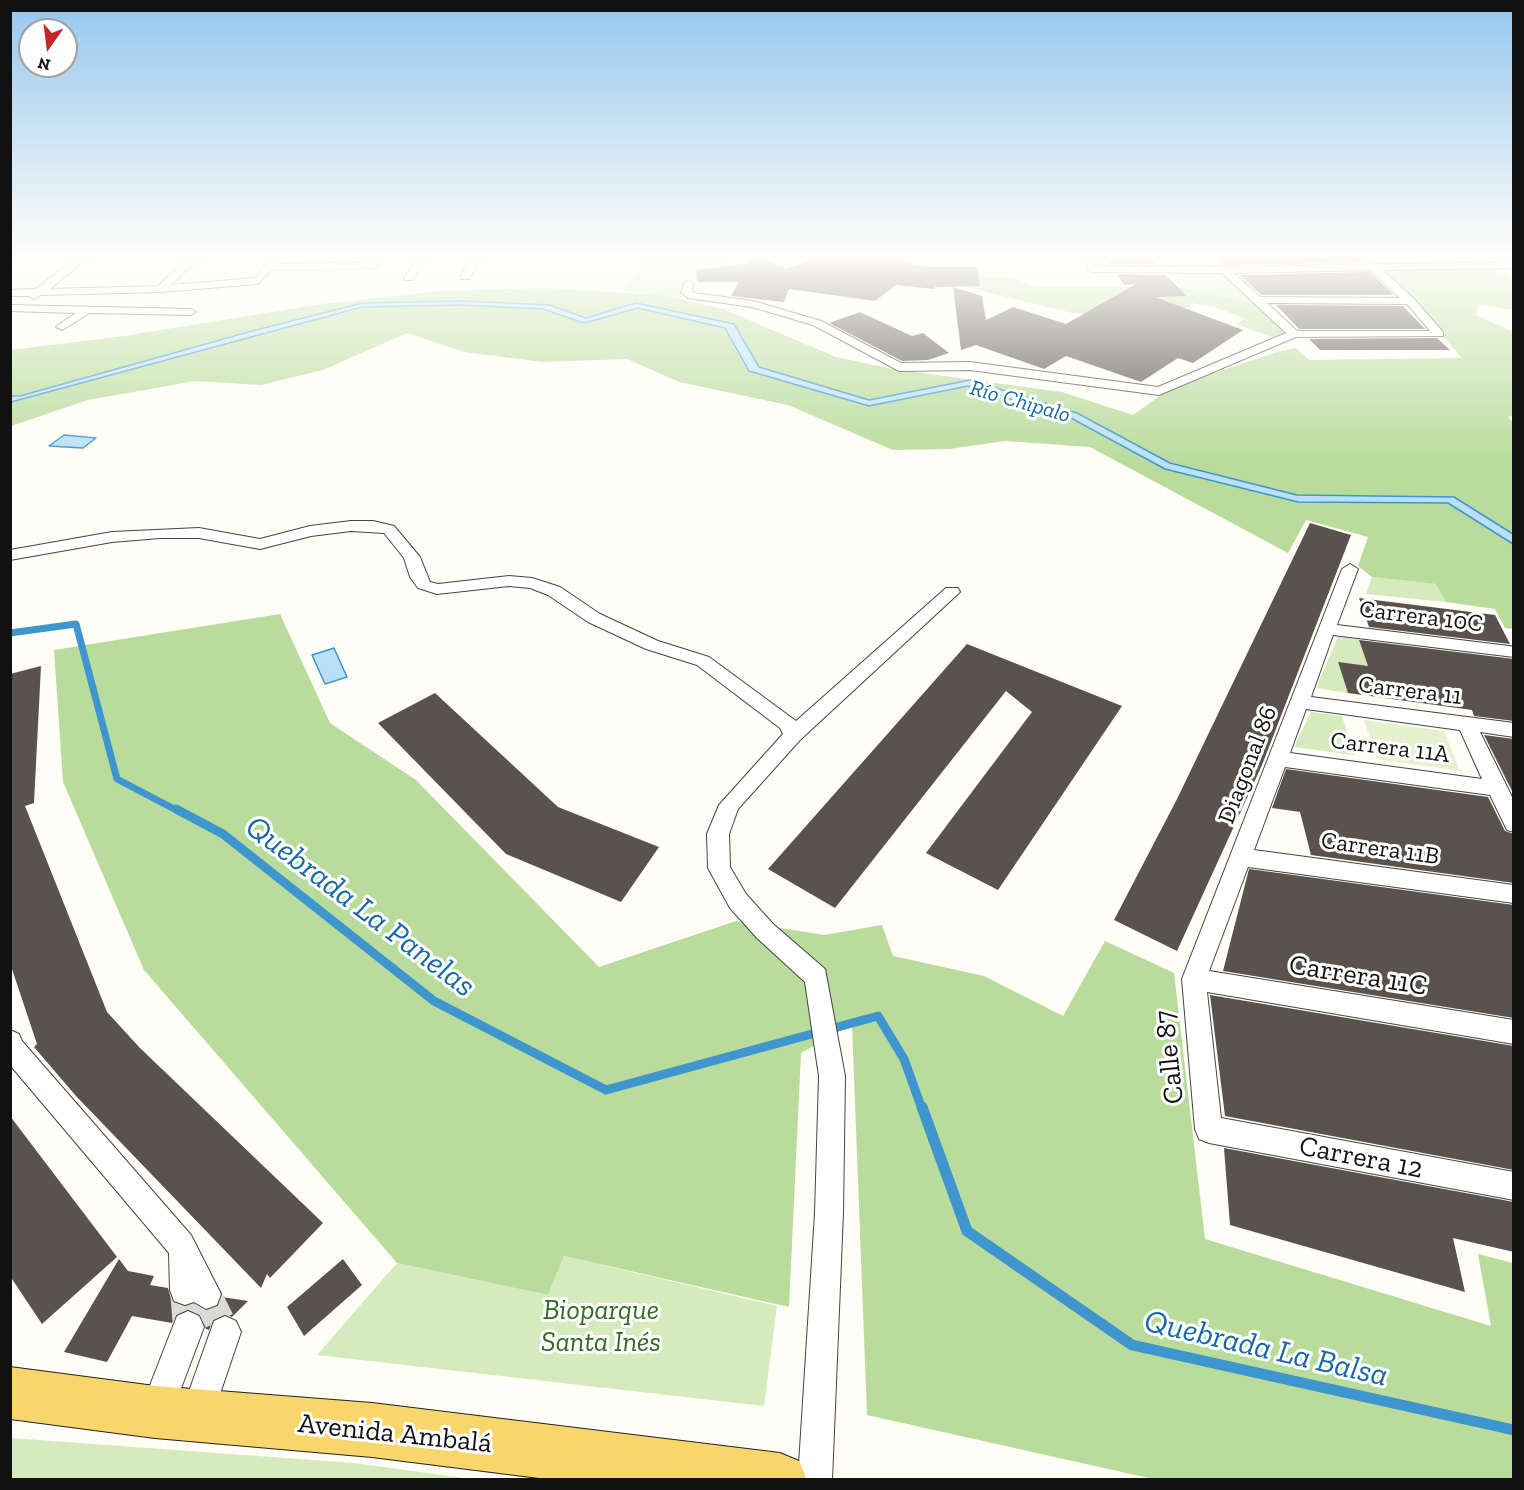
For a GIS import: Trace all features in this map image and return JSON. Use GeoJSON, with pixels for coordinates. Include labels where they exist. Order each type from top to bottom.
{"type":"FeatureCollection","features":[{"type":"Feature","properties":{"kind":"main road","name":"Avenida Ambalá"},"geometry":{"type":"LineString","coordinates":[[10,1393],[176,1413],[372,1430],[780,1479]]}},
{"type":"Feature","properties":{"kind":"street"},"geometry":{"type":"LineString","coordinates":[[822,326],[899,368],[970,366],[1159,391],[1294,334],[1439,334],[1432,326]]}},
{"type":"Feature","properties":{"kind":"street"},"geometry":{"type":"LineString","coordinates":[[1285,326],[1294,334]]}},
{"type":"Feature","properties":{"kind":"street"},"geometry":{"type":"LineString","coordinates":[[10,555],[60,544],[160,533],[199,533],[260,544],[310,531],[351,526],[389,529],[412,557],[418,577],[424,585],[437,589],[509,581],[532,583],[554,591],[594,618],[652,645],[703,661],[788,724],[794,735]]}},
{"type":"Feature","properties":{"kind":"street","name":"Diagonal 86"},"geometry":{"type":"LineString","coordinates":[[1194,979],[1350,569]]}},
{"type":"Feature","properties":{"kind":"street"},"geometry":{"type":"LineString","coordinates":[[815,1479],[817,1403],[829,1213],[832,1076],[816,976],[765,931],[738,901],[719,868],[718,834],[729,805],[794,735],[952,592]]}},
{"type":"Feature","properties":{"kind":"street","name":"Carrera 10C"},"geometry":{"type":"LineString","coordinates":[[1328,629],[1509,652]]}},
{"type":"Feature","properties":{"kind":"street","name":"Carrera 11"},"geometry":{"type":"LineString","coordinates":[[1299,702],[1514,730]]}},
{"type":"Feature","properties":{"kind":"street"},"geometry":{"type":"LineString","coordinates":[[1466,723],[1514,824]]}},
{"type":"Feature","properties":{"kind":"street","name":"Carrera 11A"},"geometry":{"type":"LineString","coordinates":[[1278,759],[1496,788]]}},
{"type":"Feature","properties":{"kind":"street","name":"Carrera 11B"},"geometry":{"type":"LineString","coordinates":[[1240,857],[1514,894]]}},
{"type":"Feature","properties":{"kind":"street","name":"Carrera 11C"},"geometry":{"type":"LineString","coordinates":[[1194,979],[1514,1032]]}},
{"type":"Feature","properties":{"kind":"street","name":"Calle 87"},"geometry":{"type":"LineString","coordinates":[[1194,979],[1209,1129]]}},
{"type":"Feature","properties":{"kind":"street"},"geometry":{"type":"LineString","coordinates":[[10,1042],[13,1049],[181,1245],[195,1292]]}},
{"type":"Feature","properties":{"kind":"street","name":"Carrera 12"},"geometry":{"type":"LineString","coordinates":[[1209,1129],[1514,1186]]}},
{"type":"Feature","properties":{"kind":"street"},"geometry":{"type":"LineString","coordinates":[[176,1413],[188,1327]]}},
{"type":"Feature","properties":{"kind":"street"},"geometry":{"type":"LineString","coordinates":[[176,1413],[225,1332]]}},
{"type":"Feature","properties":{"kind":"green space"},"geometry":{"type":"Polygon","coordinates":[[[188,326],[762,326],[836,357],[893,369],[1062,392],[1133,415],[1172,387],[1280,351],[1296,348],[1309,360],[1462,358],[1433,326],[1499,326],[1513,332],[1513,415],[1508,417],[1514,424],[1513,629],[1505,628],[1495,609],[1446,602],[1436,584],[1372,577],[1358,566],[1368,537],[1306,520],[1288,553],[1090,447],[1005,441],[949,449],[893,450],[788,405],[679,382],[627,359],[542,362],[464,352],[407,333],[323,370],[261,385],[195,381],[88,400],[11,426],[10,350],[188,326]]]}},
{"type":"Feature","properties":{"kind":"green space"},"geometry":{"type":"Polygon","coordinates":[[[1240,326],[1280,326],[1289,334],[1277,339],[1240,326]]]}},
{"type":"Feature","properties":{"kind":"green space"},"geometry":{"type":"Polygon","coordinates":[[[1372,577],[1437,584],[1446,602],[1366,594],[1372,577]]]}},
{"type":"Feature","properties":{"kind":"green space"},"geometry":{"type":"Polygon","coordinates":[[[280,614],[330,723],[416,780],[599,967],[736,921],[824,935],[882,925],[893,956],[984,976],[1063,1016],[1105,941],[1174,973],[1205,1239],[1491,1326],[1478,1254],[1513,1263],[1513,1479],[1153,1479],[867,1415],[852,1024],[801,1053],[789,1307],[564,1256],[548,1295],[397,1263],[144,970],[63,782],[54,650],[280,614]]]}},
{"type":"Feature","properties":{"kind":"green space"},"geometry":{"type":"Polygon","coordinates":[[[1338,637],[1359,639],[1368,666],[1338,663],[1348,693],[1316,688],[1338,637]]]}},
{"type":"Feature","properties":{"kind":"green space"},"geometry":{"type":"Polygon","coordinates":[[[1311,712],[1342,716],[1354,755],[1294,747],[1311,712]]]}},
{"type":"Feature","properties":{"kind":"green space"},"geometry":{"type":"Polygon","coordinates":[[[1364,720],[1444,731],[1460,771],[1377,759],[1364,720]]]}},
{"type":"Feature","properties":{"kind":"green space","name":"Bioparque Santa Inés"},"geometry":{"type":"Polygon","coordinates":[[[564,1256],[777,1306],[764,1406],[317,1355],[397,1263],[548,1295],[564,1256]]]}},
{"type":"Feature","properties":{"kind":"green space"},"geometry":{"type":"Polygon","coordinates":[[[11,1438],[354,1463],[471,1479],[11,1479],[11,1438]]]}},
{"type":"Feature","properties":{"kind":"water"},"geometry":{"type":"Polygon","coordinates":[[[274,326],[294,326],[11,402],[11,396],[20,396],[274,326]]]}},
{"type":"Feature","properties":{"kind":"water"},"geometry":{"type":"Polygon","coordinates":[[[714,326],[735,326],[759,367],[869,400],[970,380],[1077,413],[1170,463],[1297,495],[1454,497],[1513,534],[1513,544],[1448,503],[1298,502],[1165,469],[1069,417],[968,386],[869,406],[749,371],[725,328],[714,326]]]}},
{"type":"Feature","properties":{"kind":"water"},"geometry":{"type":"Polygon","coordinates":[[[64,435],[96,438],[83,448],[49,446],[64,435]]]}},
{"type":"Feature","properties":{"kind":"water"},"geometry":{"type":"Polygon","coordinates":[[[334,648],[347,677],[325,684],[312,655],[334,648]]]}},
{"type":"Feature","properties":{"kind":"building"},"geometry":{"type":"Polygon","coordinates":[[[834,326],[889,326],[912,336],[923,333],[949,353],[928,360],[902,361],[834,326]]]}},
{"type":"Feature","properties":{"kind":"building"},"geometry":{"type":"Polygon","coordinates":[[[958,326],[1231,326],[1243,330],[1193,363],[1178,358],[1141,382],[1066,356],[1044,369],[976,345],[961,350],[958,326]]]}},
{"type":"Feature","properties":{"kind":"building"},"geometry":{"type":"Polygon","coordinates":[[[1296,326],[1422,326],[1425,329],[1299,329],[1296,326]]]}},
{"type":"Feature","properties":{"kind":"building"},"geometry":{"type":"Polygon","coordinates":[[[1437,338],[1450,350],[1320,350],[1309,339],[1437,338]]]}},
{"type":"Feature","properties":{"kind":"building"},"geometry":{"type":"Polygon","coordinates":[[[1310,523],[1351,535],[1262,765],[1177,951],[1114,920],[1177,799],[1310,523]]]}},
{"type":"Feature","properties":{"kind":"building"},"geometry":{"type":"Polygon","coordinates":[[[1359,598],[1495,615],[1510,644],[1369,627],[1359,598]]]}},
{"type":"Feature","properties":{"kind":"building"},"geometry":{"type":"Polygon","coordinates":[[[1359,640],[1514,659],[1514,721],[1474,716],[1472,710],[1348,693],[1338,662],[1368,666],[1359,640]]]}},
{"type":"Feature","properties":{"kind":"building"},"geometry":{"type":"Polygon","coordinates":[[[967,644],[1122,706],[998,890],[926,853],[1032,712],[1006,691],[835,908],[768,869],[967,644]]]}},
{"type":"Feature","properties":{"kind":"building"},"geometry":{"type":"Polygon","coordinates":[[[41,666],[34,803],[25,806],[107,1012],[140,1048],[323,1223],[270,1278],[267,1274],[261,1288],[76,1096],[34,1047],[37,1044],[10,963],[10,674],[41,666]]]}},
{"type":"Feature","properties":{"kind":"building"},"geometry":{"type":"Polygon","coordinates":[[[435,693],[558,807],[659,847],[621,902],[506,854],[378,723],[435,693]]]}},
{"type":"Feature","properties":{"kind":"building"},"geometry":{"type":"Polygon","coordinates":[[[1484,735],[1514,739],[1514,795],[1484,735]]]}},
{"type":"Feature","properties":{"kind":"building"},"geometry":{"type":"Polygon","coordinates":[[[1286,769],[1488,797],[1505,831],[1514,834],[1514,883],[1311,855],[1300,812],[1272,808],[1286,769]]]}},
{"type":"Feature","properties":{"kind":"building"},"geometry":{"type":"Polygon","coordinates":[[[1249,869],[1514,905],[1514,1018],[1223,971],[1249,869]]]}},
{"type":"Feature","properties":{"kind":"building"},"geometry":{"type":"Polygon","coordinates":[[[1210,995],[1514,1046],[1514,1170],[1225,1116],[1210,995]]]}},
{"type":"Feature","properties":{"kind":"building"},"geometry":{"type":"Polygon","coordinates":[[[10,1116],[117,1257],[42,1324],[10,1276],[10,1116]]]}},
{"type":"Feature","properties":{"kind":"building"},"geometry":{"type":"Polygon","coordinates":[[[1224,1148],[1514,1202],[1514,1252],[1453,1238],[1465,1292],[1230,1225],[1224,1148]]]}},
{"type":"Feature","properties":{"kind":"building"},"geometry":{"type":"Polygon","coordinates":[[[119,1259],[128,1271],[154,1276],[150,1285],[168,1288],[172,1302],[184,1307],[194,1304],[207,1311],[218,1307],[222,1297],[248,1301],[232,1317],[224,1314],[213,1319],[209,1330],[206,1329],[201,1315],[189,1309],[176,1314],[172,1323],[132,1316],[107,1362],[64,1352],[119,1259]]]}},
{"type":"Feature","properties":{"kind":"building"},"geometry":{"type":"Polygon","coordinates":[[[343,1259],[362,1285],[304,1336],[287,1307],[343,1259]]]}},
{"type":"Feature","properties":{"kind":"waterway","name":"Quebrada La Panelas"},"geometry":{"type":"LineString","coordinates":[[10,633],[76,624],[117,779],[178,811]]}},
{"type":"Feature","properties":{"kind":"waterway","name":"Quebrada La Panelas"},"geometry":{"type":"LineString","coordinates":[[176,809],[223,834],[434,1001],[606,1090],[878,1016],[904,1059],[922,1109]]}},
{"type":"Feature","properties":{"kind":"waterway","name":"Quebrada La Balsa"},"geometry":{"type":"LineString","coordinates":[[922,1107],[967,1231],[1132,1345],[1514,1430]]}},
{"type":"Feature","properties":{"kind":"tunnel"},"geometry":{"type":"LineString","coordinates":[[185,1290],[188,1327]]}},
{"type":"Feature","properties":{"kind":"tunnel"},"geometry":{"type":"LineString","coordinates":[[206,1294],[225,1332]]}},
{"type":"Feature","properties":{"kind":"water label","name":"Río Chipalo"},"geometry":{"type":"Point","coordinates":[1020,402]}}]}
